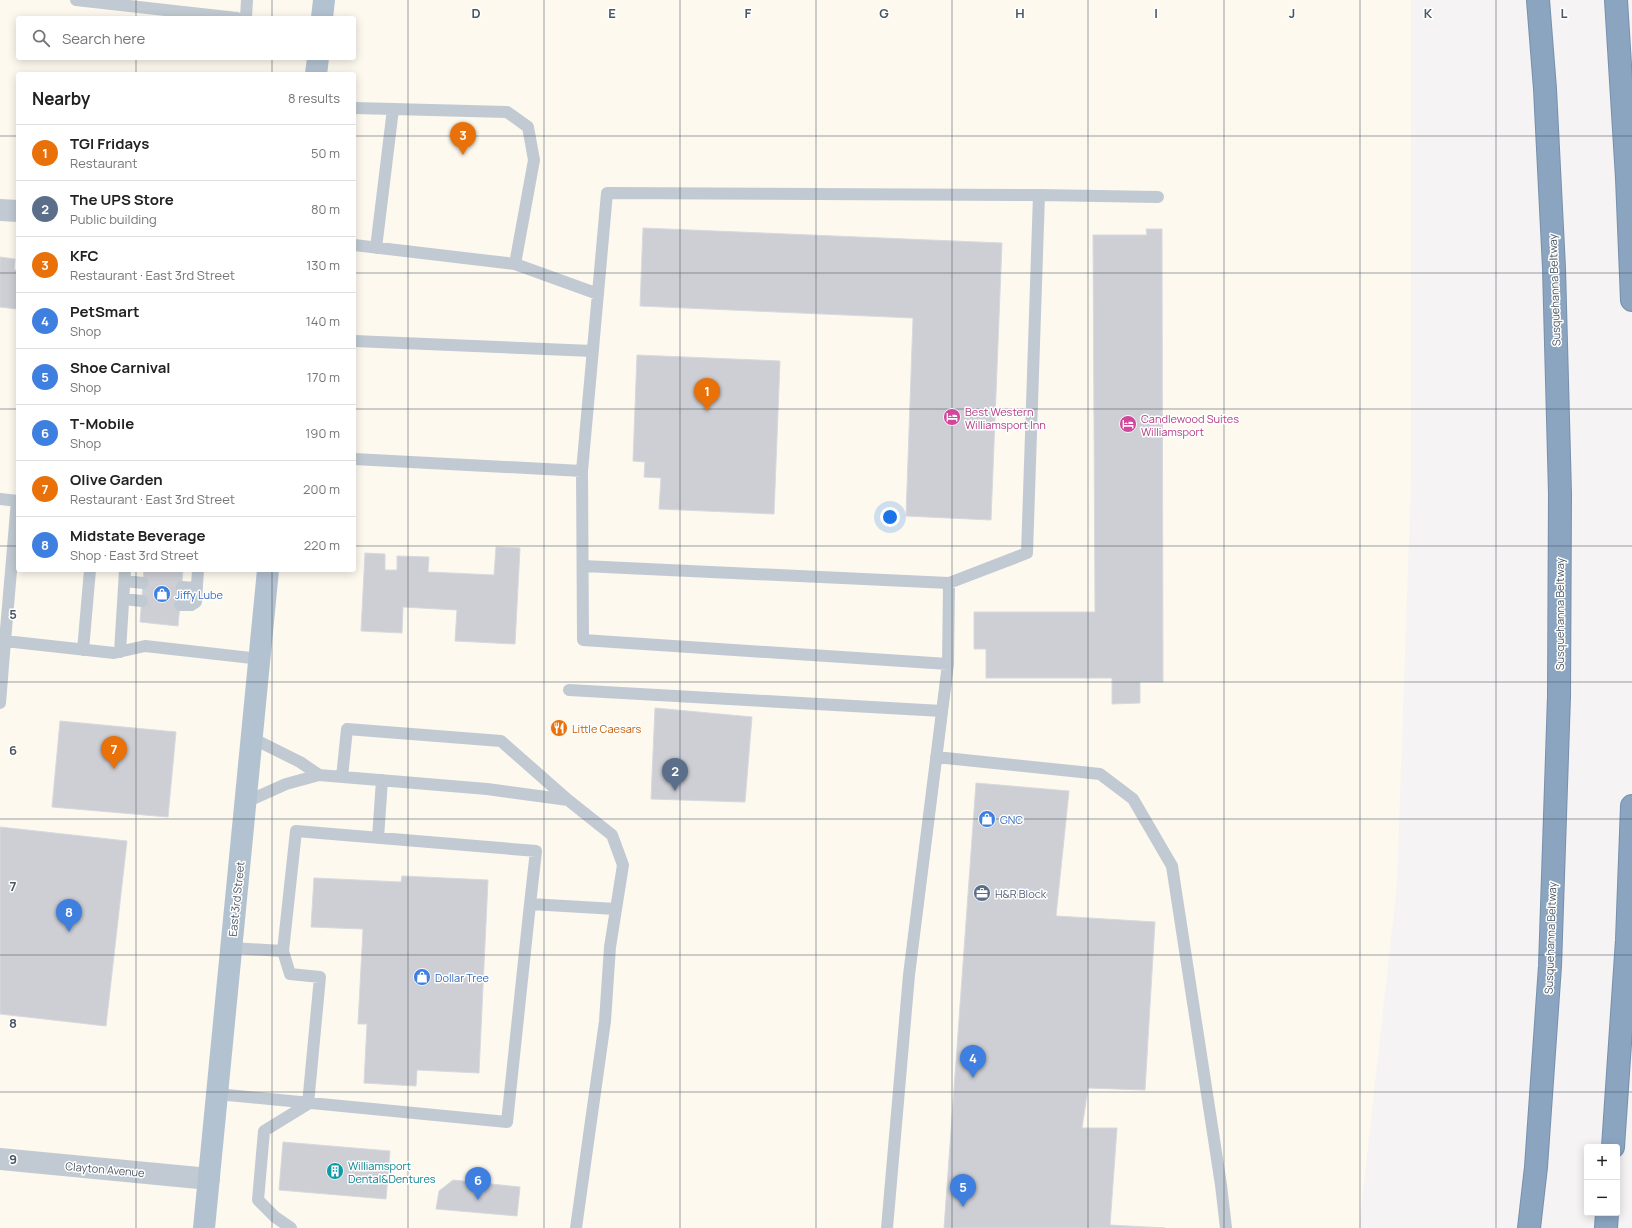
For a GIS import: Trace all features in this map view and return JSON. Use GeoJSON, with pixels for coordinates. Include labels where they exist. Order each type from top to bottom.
{"type":"FeatureCollection","features":[{"type":"Feature","properties":{"kind":"highway","name":"Susquehanna Beltway"},"geometry":{"type":"LineString","coordinates":[[1529,1228],[1536,1168],[1550,966],[1559,696],[1560,502],[1554,268],[1545,89],[1538,0]]}},
{"type":"Feature","properties":{"kind":"highway"},"geometry":{"type":"LineString","coordinates":[[1616,0],[1627,178],[1632,300]]}},
{"type":"Feature","properties":{"kind":"highway"},"geometry":{"type":"LineString","coordinates":[[1613,1144],[1626,948],[1632,806]]}},
{"type":"Feature","properties":{"kind":"highway"},"geometry":{"type":"LineString","coordinates":[[1606,1228],[1607,1216]]}},
{"type":"Feature","properties":{"kind":"main road"},"geometry":{"type":"LineString","coordinates":[[322,16],[324,0]]}},
{"type":"Feature","properties":{"kind":"main road"},"geometry":{"type":"LineString","coordinates":[[316,72],[318,60]]}},
{"type":"Feature","properties":{"kind":"main road","name":"East 3rd Street"},"geometry":{"type":"LineString","coordinates":[[204,1228],[268,572]]}},
{"type":"Feature","properties":{"kind":"street"},"geometry":{"type":"LineString","coordinates":[[0,210],[16,211]]}},
{"type":"Feature","properties":{"kind":"street","name":"Clayton Avenue"},"geometry":{"type":"LineString","coordinates":[[0,1159],[209,1179]]}},
{"type":"Feature","properties":{"kind":"lane"},"geometry":{"type":"LineString","coordinates":[[76,0],[219,16]]}},
{"type":"Feature","properties":{"kind":"lane"},"geometry":{"type":"LineString","coordinates":[[246,16],[248,0]]}},
{"type":"Feature","properties":{"kind":"lane"},"geometry":{"type":"LineString","coordinates":[[356,108],[507,112],[528,127],[534,160],[515,264]]}},
{"type":"Feature","properties":{"kind":"lane"},"geometry":{"type":"LineString","coordinates":[[376,248],[392,109]]}},
{"type":"Feature","properties":{"kind":"lane"},"geometry":{"type":"LineString","coordinates":[[948,664],[583,640],[582,471],[608,193],[1158,197]]}},
{"type":"Feature","properties":{"kind":"lane"},"geometry":{"type":"LineString","coordinates":[[582,566],[949,583],[1027,553],[1039,195]]}},
{"type":"Feature","properties":{"kind":"lane"},"geometry":{"type":"LineString","coordinates":[[356,245],[515,264],[598,294]]}},
{"type":"Feature","properties":{"kind":"lane"},"geometry":{"type":"LineString","coordinates":[[356,341],[593,351]]}},
{"type":"Feature","properties":{"kind":"lane"},"geometry":{"type":"LineString","coordinates":[[356,459],[582,471]]}},
{"type":"Feature","properties":{"kind":"lane"},"geometry":{"type":"LineString","coordinates":[[0,499],[16,501]]}},
{"type":"Feature","properties":{"kind":"lane"},"geometry":{"type":"LineString","coordinates":[[0,703],[16,523]]}},
{"type":"Feature","properties":{"kind":"lane"},"geometry":{"type":"LineString","coordinates":[[83,650],[90,572]]}},
{"type":"Feature","properties":{"kind":"lane"},"geometry":{"type":"LineString","coordinates":[[180,605],[191,605],[196,602],[198,572]]}},
{"type":"Feature","properties":{"kind":"lane"},"geometry":{"type":"LineString","coordinates":[[120,652],[125,575],[143,583]]}},
{"type":"Feature","properties":{"kind":"lane"},"geometry":{"type":"LineString","coordinates":[[887,1228],[909,975],[948,664],[949,583]]}},
{"type":"Feature","properties":{"kind":"lane"},"geometry":{"type":"LineString","coordinates":[[182,587],[197,588]]}},
{"type":"Feature","properties":{"kind":"lane"},"geometry":{"type":"LineString","coordinates":[[124,599],[142,601]]}},
{"type":"Feature","properties":{"kind":"lane"},"geometry":{"type":"LineString","coordinates":[[5,641],[114,653],[145,646],[260,659]]}},
{"type":"Feature","properties":{"kind":"lane"},"geometry":{"type":"LineString","coordinates":[[569,690],[942,710]]}},
{"type":"Feature","properties":{"kind":"lane"},"geometry":{"type":"LineString","coordinates":[[342,777],[347,729],[501,741],[568,800],[612,835],[623,865],[610,947],[604,1021],[576,1228]]}},
{"type":"Feature","properties":{"kind":"lane"},"geometry":{"type":"LineString","coordinates":[[252,738],[300,762],[318,775]]}},
{"type":"Feature","properties":{"kind":"lane"},"geometry":{"type":"LineString","coordinates":[[936,757],[1100,774],[1133,799],[1172,866],[1226,1228]]}},
{"type":"Feature","properties":{"kind":"lane"},"geometry":{"type":"LineString","coordinates":[[246,802],[286,784],[318,775],[487,789],[568,800]]}},
{"type":"Feature","properties":{"kind":"lane"},"geometry":{"type":"LineString","coordinates":[[378,838],[382,780]]}},
{"type":"Feature","properties":{"kind":"lane"},"geometry":{"type":"LineString","coordinates":[[217,1094],[308,1104],[507,1122],[536,851],[296,831],[283,951],[290,974],[320,977],[308,1104]]}},
{"type":"Feature","properties":{"kind":"lane"},"geometry":{"type":"LineString","coordinates":[[530,904],[616,909]]}},
{"type":"Feature","properties":{"kind":"lane"},"geometry":{"type":"LineString","coordinates":[[232,948],[283,951]]}},
{"type":"Feature","properties":{"kind":"lane"},"geometry":{"type":"LineString","coordinates":[[291,1228],[275,1217],[258,1200],[264,1131],[308,1104]]}},
{"type":"Feature","properties":{"kind":"shaded area"},"geometry":{"type":"Polygon","coordinates":[[[0,0],[1411,0],[1411,481],[1397,884],[1359,1228],[0,1228],[0,0]]]}},
{"type":"Feature","properties":{"kind":"building","name":"Best Western Williamsport Inn"},"geometry":{"type":"Polygon","coordinates":[[[643,228],[1002,243],[991,520],[906,516],[913,318],[640,306],[643,228]]]}},
{"type":"Feature","properties":{"kind":"building","name":"Candlewood Suites Williamsport"},"geometry":{"type":"Polygon","coordinates":[[[1146,229],[1162,229],[1163,682],[1140,682],[1140,703],[1112,704],[1112,678],[986,678],[986,649],[974,649],[974,612],[1095,612],[1093,235],[1147,235],[1146,229]]]}},
{"type":"Feature","properties":{"kind":"building"},"geometry":{"type":"Polygon","coordinates":[[[0,257],[15,259],[14,270],[16,270],[16,309],[0,307],[0,257]]]}},
{"type":"Feature","properties":{"kind":"building"},"geometry":{"type":"Polygon","coordinates":[[[637,355],[780,361],[774,514],[659,509],[661,478],[644,477],[645,462],[633,461],[637,355]]]}},
{"type":"Feature","properties":{"kind":"building"},"geometry":{"type":"Polygon","coordinates":[[[496,547],[520,548],[515,644],[455,641],[457,610],[403,607],[402,633],[361,631],[365,553],[385,554],[385,570],[397,570],[397,556],[429,557],[428,572],[494,575],[496,547]]]}},
{"type":"Feature","properties":{"kind":"building","name":"Jiffy Lube"},"geometry":{"type":"Polygon","coordinates":[[[144,572],[183,572],[178,626],[140,622],[144,572]]]}},
{"type":"Feature","properties":{"kind":"building"},"geometry":{"type":"Polygon","coordinates":[[[655,708],[752,717],[745,802],[651,799],[655,708]]]}},
{"type":"Feature","properties":{"kind":"building"},"geometry":{"type":"Polygon","coordinates":[[[60,721],[176,732],[168,817],[52,807],[60,721]]]}},
{"type":"Feature","properties":{"kind":"building"},"geometry":{"type":"Polygon","coordinates":[[[976,783],[1069,791],[1056,916],[1155,922],[1145,1090],[1088,1088],[1082,1128],[1117,1128],[1110,1225],[1165,1228],[944,1228],[976,783]]]}},
{"type":"Feature","properties":{"kind":"building"},"geometry":{"type":"Polygon","coordinates":[[[0,827],[127,841],[106,1026],[0,1014],[0,827]]]}},
{"type":"Feature","properties":{"kind":"building","name":"Dollar Tree"},"geometry":{"type":"Polygon","coordinates":[[[402,876],[488,880],[479,1073],[417,1070],[416,1086],[364,1083],[367,1024],[358,1024],[363,929],[311,927],[314,878],[401,882],[402,876]]]}},
{"type":"Feature","properties":{"kind":"building","name":"Williamsport Dental&Dentures"},"geometry":{"type":"Polygon","coordinates":[[[283,1142],[390,1151],[386,1199],[279,1190],[283,1142]]]}},
{"type":"Feature","properties":{"kind":"building"},"geometry":{"type":"Polygon","coordinates":[[[453,1180],[520,1187],[517,1216],[436,1209],[439,1191],[453,1180]]]}},
{"type":"Feature","properties":{"kind":"place","name":"KFC"},"geometry":{"type":"Point","coordinates":[463,155]}},
{"type":"Feature","properties":{"kind":"place","name":"TGI Fridays"},"geometry":{"type":"Point","coordinates":[707,411]}},
{"type":"Feature","properties":{"kind":"place","name":"Best Western Williamsport Inn"},"geometry":{"type":"Point","coordinates":[952,417]}},
{"type":"Feature","properties":{"kind":"place","name":"Candlewood Suites Williamsport"},"geometry":{"type":"Point","coordinates":[1128,424]}},
{"type":"Feature","properties":{"kind":"place","name":"Jiffy Lube"},"geometry":{"type":"Point","coordinates":[162,594]}},
{"type":"Feature","properties":{"kind":"place","name":"Little Caesars"},"geometry":{"type":"Point","coordinates":[559,728]}},
{"type":"Feature","properties":{"kind":"place","name":"Olive Garden"},"geometry":{"type":"Point","coordinates":[114,769]}},
{"type":"Feature","properties":{"kind":"place","name":"The UPS Store"},"geometry":{"type":"Point","coordinates":[675,791]}},
{"type":"Feature","properties":{"kind":"place","name":"GNC"},"geometry":{"type":"Point","coordinates":[987,819]}},
{"type":"Feature","properties":{"kind":"place","name":"H&R Block"},"geometry":{"type":"Point","coordinates":[982,893]}},
{"type":"Feature","properties":{"kind":"place","name":"Midstate Beverage"},"geometry":{"type":"Point","coordinates":[69,932]}},
{"type":"Feature","properties":{"kind":"place","name":"Dollar Tree"},"geometry":{"type":"Point","coordinates":[422,977]}},
{"type":"Feature","properties":{"kind":"place","name":"PetSmart"},"geometry":{"type":"Point","coordinates":[973,1078]}},
{"type":"Feature","properties":{"kind":"place","name":"Williamsport Dental&Dentures"},"geometry":{"type":"Point","coordinates":[335,1171]}},
{"type":"Feature","properties":{"kind":"place","name":"T-Mobile"},"geometry":{"type":"Point","coordinates":[478,1200]}},
{"type":"Feature","properties":{"kind":"place","name":"Shoe Carnival"},"geometry":{"type":"Point","coordinates":[963,1207]}}]}
